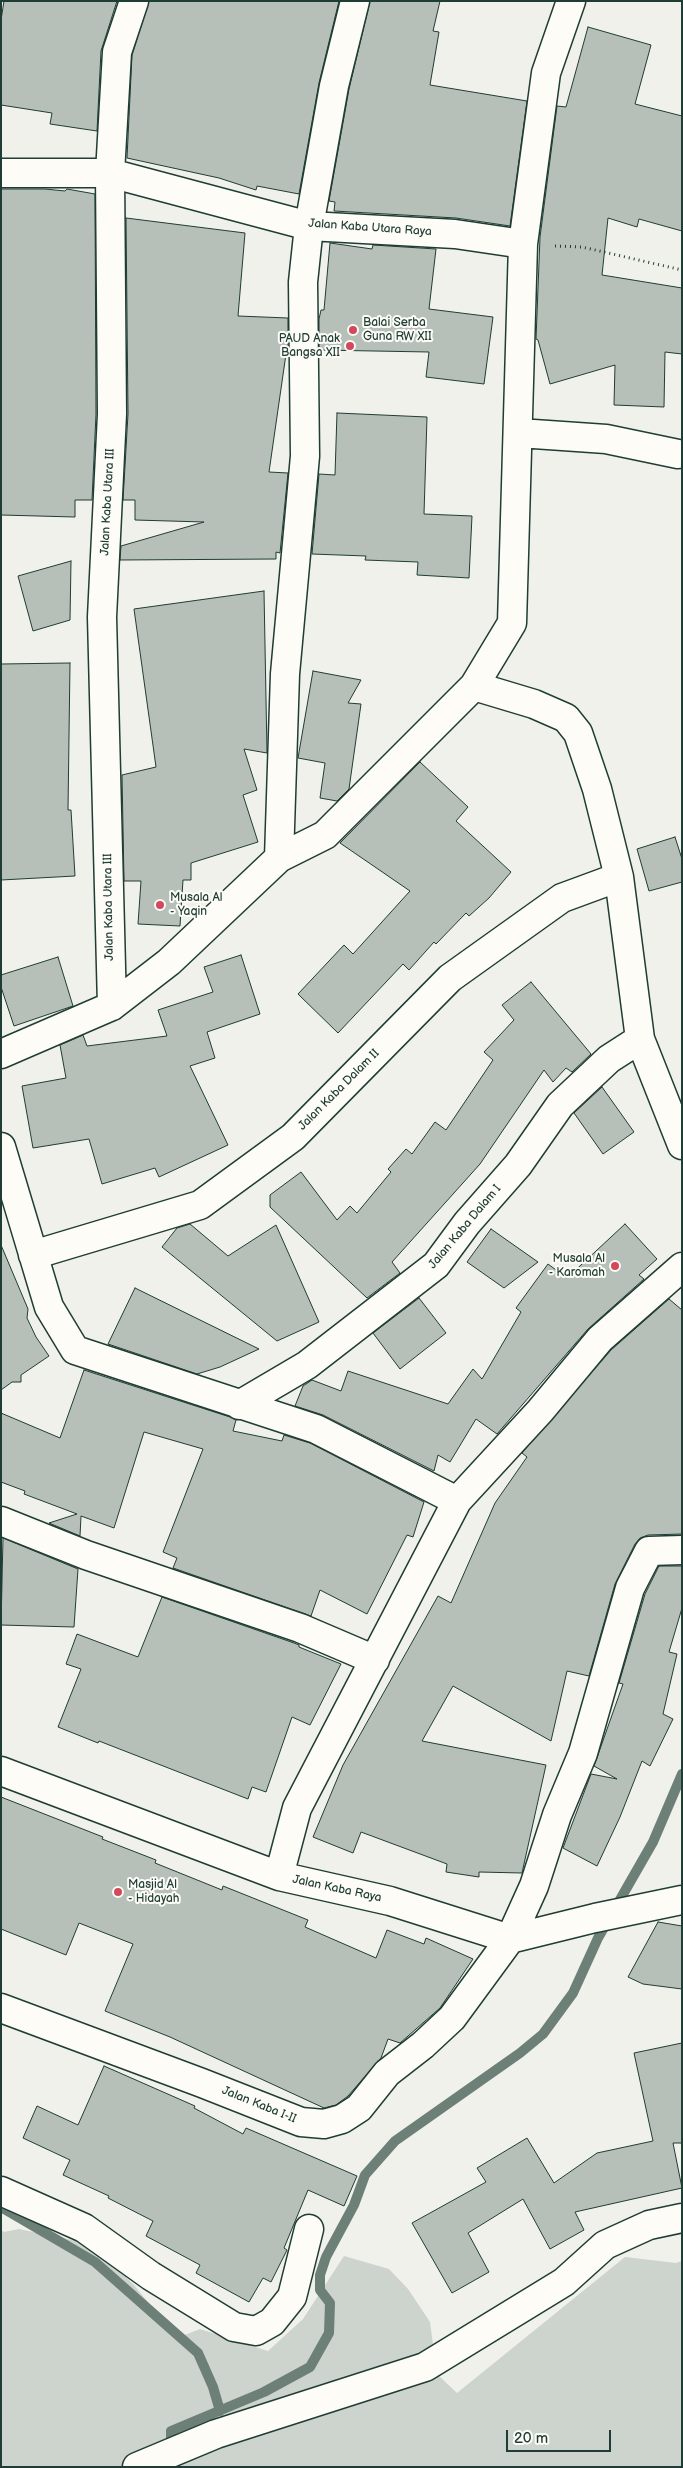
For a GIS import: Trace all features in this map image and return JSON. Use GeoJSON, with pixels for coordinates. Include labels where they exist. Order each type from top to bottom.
{"type":"FeatureCollection","features":[{"type":"Feature","properties":{"kind":"street","name":"Jalan Kaba Utara III"},"geometry":{"type":"LineString","coordinates":[[112,1006],[102,617],[112,414],[110,173],[117,52],[134,1]]}},
{"type":"Feature","properties":{"kind":"street"},"geometry":{"type":"LineString","coordinates":[[279,858],[285,674],[305,456],[303,282],[309,226],[334,86],[356,1]]}},
{"type":"Feature","properties":{"kind":"street"},"geometry":{"type":"LineString","coordinates":[[1,1054],[112,1006],[169,962],[279,858],[325,835],[474,686],[512,623],[523,244],[546,74],[571,1]]}},
{"type":"Feature","properties":{"kind":"street","name":"Jalan Kaba Utara Raya"},"geometry":{"type":"LineString","coordinates":[[1,173],[110,173],[309,226],[455,234],[523,244]]}},
{"type":"Feature","properties":{"kind":"street"},"geometry":{"type":"LineString","coordinates":[[519,433],[606,439],[678,454]]}},
{"type":"Feature","properties":{"kind":"street"},"geometry":{"type":"LineString","coordinates":[[474,686],[534,704],[566,718],[578,733],[597,789],[619,877],[640,1039],[682,1145]]}},
{"type":"Feature","properties":{"kind":"street","name":"Jalan Kaba Dalam II"},"geometry":{"type":"LineString","coordinates":[[32,1256],[200,1205],[293,1137],[450,978],[562,898],[619,877]]}},
{"type":"Feature","properties":{"kind":"street","name":"Jalan Kaba Dalam I"},"geometry":{"type":"LineString","coordinates":[[239,1405],[307,1365],[436,1265],[467,1222],[518,1165],[560,1105],[609,1059],[640,1039]]}},
{"type":"Feature","properties":{"kind":"street"},"geometry":{"type":"LineString","coordinates":[[1,1146],[32,1256],[49,1307],[75,1350],[316,1429],[457,1501]]}},
{"type":"Feature","properties":{"kind":"street"},"geometry":{"type":"LineString","coordinates":[[278,1876],[297,1808],[376,1660],[457,1501],[540,1411],[600,1339],[682,1267]]}},
{"type":"Feature","properties":{"kind":"street"},"geometry":{"type":"LineString","coordinates":[[1,1521],[86,1555],[300,1628],[376,1660]]}},
{"type":"Feature","properties":{"kind":"street","name":"Jalan Kaba I-II"},"geometry":{"type":"LineString","coordinates":[[1,2008],[202,2082],[301,2122],[324,2124],[342,2119],[359,2108],[387,2073],[423,2046],[452,2018],[510,1939],[534,1886],[557,1815],[583,1753],[630,1588],[649,1550],[682,1550]]}},
{"type":"Feature","properties":{"kind":"street","name":"Jalan Kaba Raya"},"geometry":{"type":"LineString","coordinates":[[1,1772],[278,1876],[390,1901],[510,1939]]}},
{"type":"Feature","properties":{"kind":"street"},"geometry":{"type":"LineString","coordinates":[[510,1939],[595,1918],[676,1901]]}},
{"type":"Feature","properties":{"kind":"street"},"geometry":{"type":"LineString","coordinates":[[1,2191],[84,2228],[151,2276],[234,2327],[256,2332],[272,2322],[292,2297],[309,2229]]}},
{"type":"Feature","properties":{"kind":"street"},"geometry":{"type":"LineString","coordinates":[[136,2467],[216,2434],[425,2367],[564,2282],[605,2245],[649,2225],[682,2218]]}},
{"type":"Feature","properties":{"kind":"path"},"geometry":{"type":"LineString","coordinates":[[523,244],[582,247],[682,270]]}},
{"type":"Feature","properties":{"kind":"shaded area"},"geometry":{"type":"Polygon","coordinates":[[[19,2229],[91,2244],[134,2285],[177,2338],[200,2329],[268,2351],[303,2319],[344,2256],[389,2269],[408,2289],[430,2322],[437,2374],[457,2393],[625,2257],[676,2263],[682,2261],[682,2467],[1,2467],[1,2230],[4,2232],[19,2229]]]}},
{"type":"Feature","properties":{"kind":"building"},"geometry":{"type":"Polygon","coordinates":[[[4,1],[117,1],[101,51],[97,131],[50,124],[52,113],[1,105],[1,20],[4,1]]]}},
{"type":"Feature","properties":{"kind":"building"},"geometry":{"type":"Polygon","coordinates":[[[149,1],[339,1],[319,83],[299,194],[257,186],[256,190],[219,178],[127,158],[132,55],[149,1]]]}},
{"type":"Feature","properties":{"kind":"building"},"geometry":{"type":"Polygon","coordinates":[[[370,1],[440,1],[433,31],[439,32],[430,85],[527,101],[510,226],[456,218],[334,211],[335,202],[329,201],[349,89],[370,1]]]}},
{"type":"Feature","properties":{"kind":"building"},"geometry":{"type":"Polygon","coordinates":[[[588,27],[651,45],[635,104],[682,116],[682,231],[639,219],[637,227],[608,218],[602,275],[682,288],[682,354],[665,352],[664,407],[614,405],[615,365],[550,384],[538,340],[536,339],[540,237],[557,106],[566,107],[588,27]]]}},
{"type":"Feature","properties":{"kind":"building"},"geometry":{"type":"Polygon","coordinates":[[[1,189],[65,191],[67,189],[95,194],[96,414],[92,500],[75,500],[75,517],[1,515],[1,189]]]}},
{"type":"Feature","properties":{"kind":"building"},"geometry":{"type":"Polygon","coordinates":[[[126,218],[245,233],[238,316],[288,318],[288,354],[286,354],[269,472],[288,473],[280,553],[276,552],[276,559],[120,560],[121,546],[204,522],[135,520],[135,500],[123,500],[128,414],[126,218]]]}},
{"type":"Feature","properties":{"kind":"building"},"geometry":{"type":"Polygon","coordinates":[[[330,243],[372,249],[373,245],[436,249],[429,309],[493,317],[484,384],[426,377],[429,352],[319,350],[319,319],[321,310],[324,310],[330,243]]]}},
{"type":"Feature","properties":{"kind":"building"},"geometry":{"type":"Polygon","coordinates":[[[337,413],[427,417],[424,514],[472,516],[469,578],[417,575],[418,562],[365,560],[366,556],[312,554],[319,474],[335,475],[337,413]]]}},
{"type":"Feature","properties":{"kind":"building"},"geometry":{"type":"Polygon","coordinates":[[[71,561],[70,620],[33,631],[18,576],[71,561]]]}},
{"type":"Feature","properties":{"kind":"building"},"geometry":{"type":"Polygon","coordinates":[[[264,591],[267,753],[244,749],[257,790],[243,795],[258,842],[191,863],[191,880],[183,880],[180,926],[138,924],[141,881],[124,881],[122,775],[156,767],[134,609],[264,591]]]}},
{"type":"Feature","properties":{"kind":"building"},"geometry":{"type":"Polygon","coordinates":[[[70,663],[68,810],[71,810],[75,876],[1,880],[1,664],[70,663]]]}},
{"type":"Feature","properties":{"kind":"building"},"geometry":{"type":"Polygon","coordinates":[[[313,671],[361,680],[348,703],[361,704],[349,789],[337,801],[320,798],[325,763],[298,758],[313,671]]]}},
{"type":"Feature","properties":{"kind":"building"},"geometry":{"type":"Polygon","coordinates":[[[420,762],[468,807],[456,821],[511,872],[489,898],[469,916],[466,913],[436,944],[434,942],[409,970],[403,964],[338,1033],[298,994],[344,945],[353,954],[410,891],[340,843],[420,762]]]}},
{"type":"Feature","properties":{"kind":"building"},"geometry":{"type":"Polygon","coordinates":[[[675,837],[682,859],[682,882],[649,891],[637,849],[675,837]]]}},
{"type":"Feature","properties":{"kind":"building"},"geometry":{"type":"Polygon","coordinates":[[[241,955],[260,1014],[207,1032],[215,1058],[190,1066],[228,1145],[159,1177],[155,1168],[102,1184],[89,1139],[33,1148],[22,1086],[66,1078],[60,1045],[83,1035],[87,1046],[167,1036],[158,1010],[213,992],[204,967],[241,955]]]}},
{"type":"Feature","properties":{"kind":"building"},"geometry":{"type":"Polygon","coordinates":[[[58,957],[73,1006],[14,1026],[1,987],[1,975],[58,957]]]}},
{"type":"Feature","properties":{"kind":"building"},"geometry":{"type":"Polygon","coordinates":[[[531,982],[591,1054],[572,1072],[566,1068],[553,1082],[544,1070],[480,1164],[392,1262],[400,1273],[367,1298],[270,1207],[270,1195],[301,1172],[337,1220],[350,1206],[357,1213],[391,1172],[388,1169],[406,1149],[412,1154],[435,1122],[446,1130],[493,1060],[484,1052],[514,1020],[502,1005],[531,982]]]}},
{"type":"Feature","properties":{"kind":"building"},"geometry":{"type":"Polygon","coordinates":[[[602,1087],[634,1132],[603,1154],[574,1113],[602,1087]]]}},
{"type":"Feature","properties":{"kind":"building"},"geometry":{"type":"Polygon","coordinates":[[[190,1224],[228,1256],[276,1225],[319,1322],[277,1341],[162,1247],[177,1228],[190,1224]]]}},
{"type":"Feature","properties":{"kind":"building"},"geometry":{"type":"Polygon","coordinates":[[[625,1224],[657,1259],[639,1275],[644,1279],[588,1329],[497,1434],[476,1419],[450,1462],[438,1455],[434,1471],[323,1415],[295,1406],[303,1386],[312,1380],[341,1391],[348,1371],[448,1404],[473,1369],[482,1379],[521,1312],[516,1308],[548,1264],[567,1278],[625,1224]]]}},
{"type":"Feature","properties":{"kind":"building"},"geometry":{"type":"Polygon","coordinates":[[[491,1229],[538,1262],[504,1288],[467,1262],[491,1229]]]}},
{"type":"Feature","properties":{"kind":"building"},"geometry":{"type":"Polygon","coordinates":[[[1,1245],[28,1309],[27,1318],[36,1337],[49,1356],[21,1375],[21,1382],[12,1382],[1,1390],[1,1245]]]}},
{"type":"Feature","properties":{"kind":"building"},"geometry":{"type":"Polygon","coordinates":[[[135,1288],[259,1349],[220,1367],[197,1374],[108,1344],[135,1288]]]}},
{"type":"Feature","properties":{"kind":"building"},"geometry":{"type":"Polygon","coordinates":[[[419,1298],[446,1333],[400,1369],[373,1333],[419,1298]]]}},
{"type":"Feature","properties":{"kind":"building"},"geometry":{"type":"Polygon","coordinates":[[[669,1299],[682,1310],[682,1534],[648,1535],[640,1538],[635,1544],[615,1584],[589,1676],[567,1671],[551,1741],[453,1686],[422,1741],[546,1765],[522,1873],[479,1872],[479,1877],[446,1872],[447,1864],[361,1832],[353,1853],[313,1837],[343,1765],[438,1596],[451,1603],[495,1503],[527,1457],[522,1453],[611,1350],[669,1299]]]}},
{"type":"Feature","properties":{"kind":"building"},"geometry":{"type":"Polygon","coordinates":[[[84,1370],[230,1417],[236,1420],[233,1431],[282,1441],[284,1435],[310,1443],[424,1502],[413,1537],[407,1535],[367,1614],[320,1590],[311,1616],[173,1568],[177,1558],[163,1552],[203,1449],[144,1432],[114,1528],[81,1516],[80,1536],[49,1523],[77,1514],[24,1494],[25,1491],[1,1482],[1,1413],[60,1438],[84,1370]]]}},
{"type":"Feature","properties":{"kind":"building"},"geometry":{"type":"Polygon","coordinates":[[[3,1538],[78,1569],[74,1627],[1,1625],[3,1538]]]}},
{"type":"Feature","properties":{"kind":"building"},"geometry":{"type":"Polygon","coordinates":[[[659,1566],[682,1566],[682,1608],[669,1652],[677,1654],[663,1714],[673,1719],[650,1766],[642,1761],[620,1817],[597,1866],[563,1848],[591,1774],[617,1779],[594,1766],[623,1684],[619,1683],[645,1594],[659,1566]]]}},
{"type":"Feature","properties":{"kind":"building"},"geometry":{"type":"Polygon","coordinates":[[[162,1597],[294,1643],[299,1645],[299,1647],[341,1664],[310,1725],[292,1717],[266,1792],[252,1787],[248,1799],[58,1727],[81,1669],[66,1664],[77,1634],[138,1657],[162,1597]]]}},
{"type":"Feature","properties":{"kind":"building"},"geometry":{"type":"Polygon","coordinates":[[[1,1797],[103,1837],[102,1839],[156,1860],[155,1863],[222,1890],[223,1886],[308,1920],[305,1927],[376,1958],[387,1930],[424,1944],[426,1938],[473,1959],[440,2008],[400,2043],[388,2039],[381,2058],[348,2096],[336,2105],[324,2108],[170,2037],[105,2011],[133,1944],[79,1923],[66,1955],[1,1929],[1,1797]]]}},
{"type":"Feature","properties":{"kind":"building"},"geometry":{"type":"Polygon","coordinates":[[[658,1922],[682,1926],[682,1989],[643,1984],[628,1977],[658,1922]]]}},
{"type":"Feature","properties":{"kind":"building"},"geometry":{"type":"Polygon","coordinates":[[[682,2043],[682,2143],[673,2143],[682,2188],[575,2212],[584,2230],[550,2249],[523,2199],[468,2233],[489,2272],[452,2293],[412,2223],[486,2182],[477,2168],[527,2138],[554,2183],[597,2153],[653,2141],[634,2053],[682,2043]]]}},
{"type":"Feature","properties":{"kind":"building"},"geometry":{"type":"Polygon","coordinates":[[[104,2066],[195,2106],[194,2108],[243,2134],[246,2128],[357,2176],[344,2206],[308,2190],[284,2248],[287,2250],[271,2282],[263,2278],[249,2302],[196,2273],[200,2265],[146,2236],[153,2221],[108,2198],[109,2196],[63,2175],[70,2160],[23,2138],[37,2106],[78,2125],[104,2066]]]}},
{"type":"Feature","properties":{"kind":"waterway"},"geometry":{"type":"LineString","coordinates":[[171,2450],[171,2431],[264,2392],[310,2367],[329,2333],[330,2303],[320,2290],[320,2275],[326,2257],[354,2205],[365,2175],[395,2141],[520,2053],[543,2034],[573,1993],[598,1938],[653,1842],[682,1774]]}},
{"type":"Feature","properties":{"kind":"waterway"},"geometry":{"type":"LineString","coordinates":[[1,2207],[95,2262],[198,2353],[213,2387],[220,2411]]}},
{"type":"Feature","properties":{"kind":"place","name":"Balai Serba Guna RW XII"},"geometry":{"type":"Point","coordinates":[353,330]}},
{"type":"Feature","properties":{"kind":"place","name":"PAUD Anak Bangsa XII"},"geometry":{"type":"Point","coordinates":[350,346]}},
{"type":"Feature","properties":{"kind":"place","name":"Musala Al - Yaqin"},"geometry":{"type":"Point","coordinates":[160,905]}},
{"type":"Feature","properties":{"kind":"place","name":"Musala Al - Karomah"},"geometry":{"type":"Point","coordinates":[615,1266]}},
{"type":"Feature","properties":{"kind":"place","name":"Masjid Al - Hidayah"},"geometry":{"type":"Point","coordinates":[118,1892]}}]}
